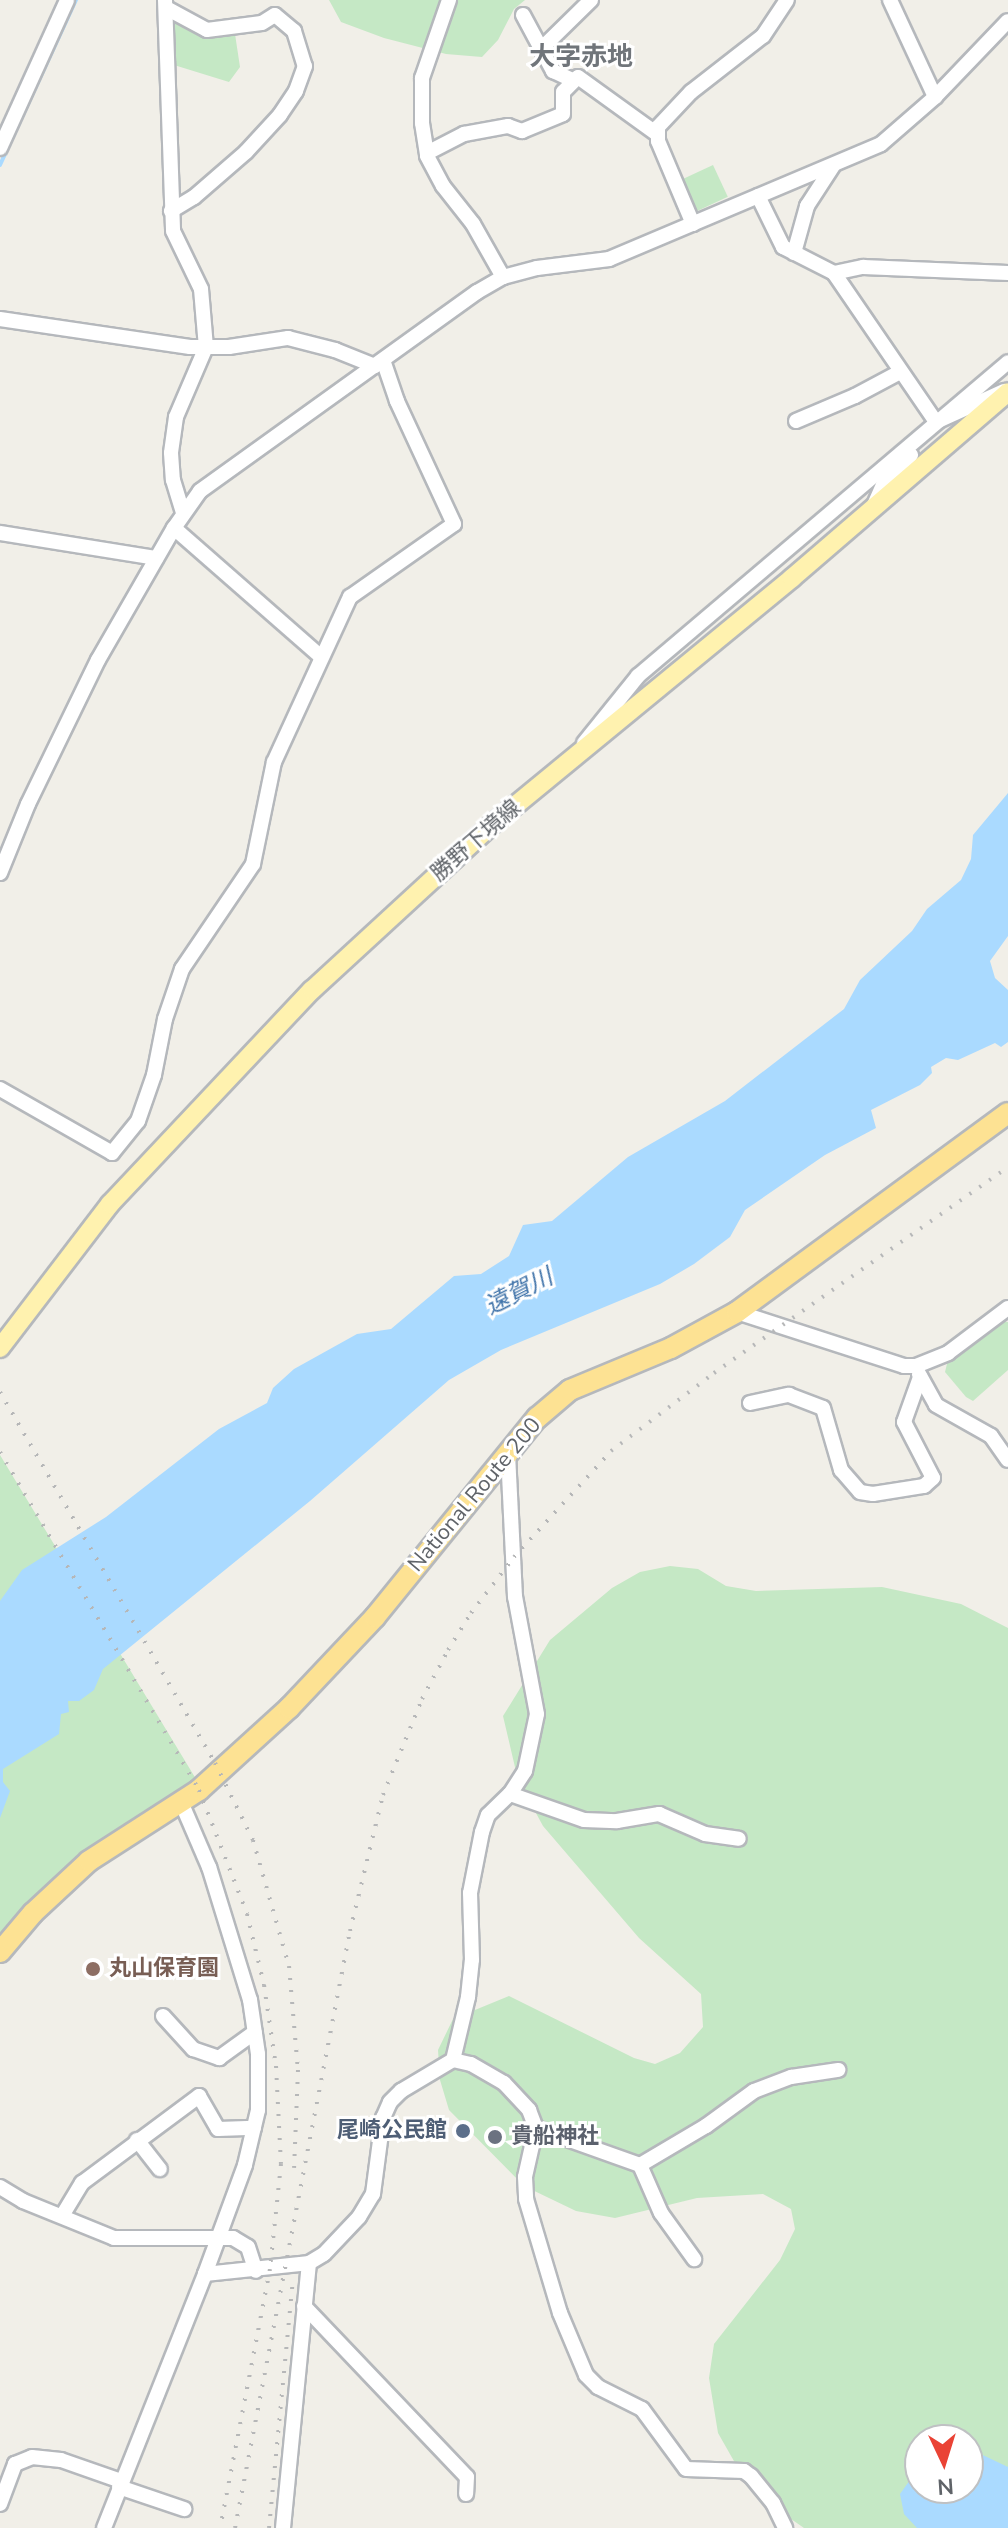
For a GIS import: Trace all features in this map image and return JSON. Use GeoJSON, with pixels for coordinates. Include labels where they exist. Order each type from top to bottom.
{"type":"FeatureCollection","features":[{"type":"Feature","properties":{"kind":"highway","name":"National Route 200"},"geometry":{"type":"LineString","coordinates":[[0,1952],[33,1913],[89,1861],[181,1802],[289,1708],[364,1628],[537,1418],[570,1390],[671,1348],[737,1312],[1008,1113]]}},
{"type":"Feature","properties":{"kind":"main road","name":"勝野下境線"},"geometry":{"type":"LineString","coordinates":[[0,1348],[110,1204],[312,990],[489,827],[873,508],[1008,391]]}},
{"type":"Feature","properties":{"kind":"street"},"geometry":{"type":"LineString","coordinates":[[0,148],[67,0]]}},
{"type":"Feature","properties":{"kind":"street"},"geometry":{"type":"LineString","coordinates":[[449,0],[422,78],[422,123],[427,153],[443,186],[473,224],[503,277]]}},
{"type":"Feature","properties":{"kind":"street"},"geometry":{"type":"LineString","coordinates":[[541,49],[591,0]]}},
{"type":"Feature","properties":{"kind":"street"},"geometry":{"type":"LineString","coordinates":[[657,134],[666,115],[763,36],[787,0]]}},
{"type":"Feature","properties":{"kind":"street"},"geometry":{"type":"LineString","coordinates":[[890,0],[935,97]]}},
{"type":"Feature","properties":{"kind":"street"},"geometry":{"type":"LineString","coordinates":[[166,5],[184,21],[207,30],[262,23],[275,15],[294,31],[305,66],[288,103],[246,152],[171,211]]}},
{"type":"Feature","properties":{"kind":"street"},"geometry":{"type":"LineString","coordinates":[[166,5],[173,231],[201,289],[206,347],[176,417],[171,453],[173,480],[183,512]]}},
{"type":"Feature","properties":{"kind":"street"},"geometry":{"type":"LineString","coordinates":[[523,15],[553,71],[572,80],[583,78],[657,134],[693,224]]}},
{"type":"Feature","properties":{"kind":"street"},"geometry":{"type":"LineString","coordinates":[[0,873],[28,804],[66,725],[156,558],[183,512],[200,491],[477,292],[503,277],[537,268],[609,259],[881,144],[935,97],[1008,21]]}},
{"type":"Feature","properties":{"kind":"street"},"geometry":{"type":"LineString","coordinates":[[427,153],[464,134],[495,126],[522,131],[563,114],[563,92],[572,80]]}},
{"type":"Feature","properties":{"kind":"street"},"geometry":{"type":"LineString","coordinates":[[794,253],[807,206],[833,166]]}},
{"type":"Feature","properties":{"kind":"street"},"geometry":{"type":"LineString","coordinates":[[758,196],[775,237],[794,253],[834,273],[900,372],[931,427]]}},
{"type":"Feature","properties":{"kind":"street"},"geometry":{"type":"LineString","coordinates":[[834,273],[863,267],[1008,273]]}},
{"type":"Feature","properties":{"kind":"street"},"geometry":{"type":"LineString","coordinates":[[0,319],[206,347],[288,338],[379,363],[454,524],[350,597],[320,656],[274,762],[253,864],[182,969],[138,1121],[112,1153],[0,1089]]}},
{"type":"Feature","properties":{"kind":"street"},"geometry":{"type":"LineString","coordinates":[[578,755],[586,739],[638,676],[1008,362]]}},
{"type":"Feature","properties":{"kind":"street"},"geometry":{"type":"LineString","coordinates":[[796,421],[855,396],[900,372]]}},
{"type":"Feature","properties":{"kind":"street"},"geometry":{"type":"LineString","coordinates":[[873,508],[884,483],[920,446],[931,427],[1008,391]]}},
{"type":"Feature","properties":{"kind":"street"},"geometry":{"type":"LineString","coordinates":[[174,528],[320,656]]}},
{"type":"Feature","properties":{"kind":"street"},"geometry":{"type":"LineString","coordinates":[[0,533],[156,558]]}},
{"type":"Feature","properties":{"kind":"street"},"geometry":{"type":"LineString","coordinates":[[750,1403],[789,1395],[823,1408],[841,1470],[860,1492],[873,1494],[924,1486],[933,1478],[904,1422],[918,1372],[1006,1310]]}},
{"type":"Feature","properties":{"kind":"street"},"geometry":{"type":"LineString","coordinates":[[737,1312],[918,1372],[936,1405],[991,1436],[1008,1460]]}},
{"type":"Feature","properties":{"kind":"street"},"geometry":{"type":"LineString","coordinates":[[453,2060],[472,1960],[471,1876],[488,1815],[510,1794],[525,1771],[537,1714],[515,1597],[508,1452]]}},
{"type":"Feature","properties":{"kind":"street"},"geometry":{"type":"LineString","coordinates":[[510,1794],[584,1820],[617,1821],[659,1814],[705,1834],[739,1839]]}},
{"type":"Feature","properties":{"kind":"street"},"geometry":{"type":"LineString","coordinates":[[104,2528],[218,2239],[245,2165],[258,2110],[255,2032],[236,1949],[209,1867],[181,1802]]}},
{"type":"Feature","properties":{"kind":"street"},"geometry":{"type":"LineString","coordinates":[[163,2016],[193,2049],[219,2058],[255,2032]]}},
{"type":"Feature","properties":{"kind":"street"},"geometry":{"type":"LineString","coordinates":[[205,2274],[309,2263],[324,2254],[359,2217],[373,2194],[383,2118],[390,2102],[401,2091],[453,2060],[471,2064],[504,2083],[529,2110],[536,2128],[525,2177],[526,2199],[560,2313],[586,2375],[598,2387],[642,2409],[686,2469],[744,2471],[751,2476],[773,2503],[785,2528]]}},
{"type":"Feature","properties":{"kind":"street"},"geometry":{"type":"LineString","coordinates":[[640,2165],[706,2126],[754,2091],[791,2077],[838,2070]]}},
{"type":"Feature","properties":{"kind":"street"},"geometry":{"type":"LineString","coordinates":[[62,2216],[82,2183],[199,2096],[218,2129],[254,2128]]}},
{"type":"Feature","properties":{"kind":"street"},"geometry":{"type":"LineString","coordinates":[[536,2128],[640,2165],[661,2213],[694,2259]]}},
{"type":"Feature","properties":{"kind":"street"},"geometry":{"type":"LineString","coordinates":[[137,2140],[160,2169]]}},
{"type":"Feature","properties":{"kind":"street"},"geometry":{"type":"LineString","coordinates":[[0,2187],[23,2201],[114,2238],[240,2240],[254,2256],[256,2271]]}},
{"type":"Feature","properties":{"kind":"street"},"geometry":{"type":"LineString","coordinates":[[283,2528],[309,2263]]}},
{"type":"Feature","properties":{"kind":"street"},"geometry":{"type":"LineString","coordinates":[[304,2306],[467,2477],[466,2494]]}},
{"type":"Feature","properties":{"kind":"street"},"geometry":{"type":"LineString","coordinates":[[0,2504],[15,2464],[32,2457],[61,2460],[184,2509]]}},
{"type":"Feature","properties":{"kind":"green space"},"geometry":{"type":"Polygon","coordinates":[[[329,0],[525,0],[514,9],[498,40],[482,57],[446,54],[384,38],[341,22],[329,0]]]}},
{"type":"Feature","properties":{"kind":"green space"},"geometry":{"type":"Polygon","coordinates":[[[176,22],[213,35],[235,34],[240,67],[229,82],[174,65],[171,24],[176,22]]]}},
{"type":"Feature","properties":{"kind":"green space"},"geometry":{"type":"Polygon","coordinates":[[[713,165],[728,197],[696,212],[681,180],[713,165]]]}},
{"type":"Feature","properties":{"kind":"green space"},"geometry":{"type":"Polygon","coordinates":[[[997,1321],[1008,1322],[1008,1370],[973,1401],[945,1372],[949,1356],[997,1321]]]}},
{"type":"Feature","properties":{"kind":"green space"},"geometry":{"type":"Polygon","coordinates":[[[0,1455],[196,1779],[86,1850],[25,1907],[0,1937],[0,1455]]]}},
{"type":"Feature","properties":{"kind":"green space"},"geometry":{"type":"Polygon","coordinates":[[[670,1566],[698,1569],[726,1586],[756,1591],[882,1587],[961,1604],[1008,1628],[1008,2528],[804,2528],[751,2491],[718,2433],[709,2378],[714,2344],[780,2260],[795,2229],[791,2209],[763,2194],[697,2198],[615,2218],[576,2211],[524,2186],[449,2110],[440,2080],[438,2050],[453,2019],[509,1996],[634,2058],[655,2064],[680,2053],[703,2027],[701,1994],[639,1938],[543,1826],[518,1780],[503,1716],[550,1640],[612,1588],[640,1572],[670,1566]]]}},
{"type":"Feature","properties":{"kind":"water","name":"遠賀川"},"geometry":{"type":"Polygon","coordinates":[[[1008,793],[1008,936],[990,961],[995,978],[1008,990],[1008,1042],[1001,1047],[995,1043],[958,1060],[946,1058],[931,1067],[932,1073],[920,1085],[871,1110],[876,1128],[825,1155],[745,1210],[730,1237],[694,1264],[660,1284],[501,1350],[449,1380],[310,1501],[103,1669],[94,1690],[79,1701],[68,1701],[69,1712],[61,1714],[59,1734],[3,1769],[3,1782],[10,1791],[0,1818],[0,1601],[22,1570],[106,1517],[219,1429],[267,1403],[273,1388],[294,1369],[357,1334],[391,1329],[454,1276],[481,1274],[509,1256],[523,1225],[552,1221],[628,1157],[725,1101],[844,1009],[860,980],[912,931],[927,909],[961,880],[971,859],[973,835],[1008,793]]]}},
{"type":"Feature","properties":{"kind":"water"},"geometry":{"type":"Polygon","coordinates":[[[984,2456],[1008,2467],[1008,2528],[917,2528],[904,2514],[900,2494],[904,2488],[904,2504],[984,2504],[984,2456]]]}},
{"type":"Feature","properties":{"kind":"waterway"},"geometry":{"type":"LineString","coordinates":[[0,165],[76,0]]}},
{"type":"Feature","properties":{"kind":"railway"},"geometry":{"type":"LineString","coordinates":[[235,2528],[350,1931],[383,1795],[422,1699],[448,1650],[471,1613],[514,1557],[611,1451],[714,1373],[1008,1167]]}},
{"type":"Feature","properties":{"kind":"railway"},"geometry":{"type":"LineString","coordinates":[[0,1392],[215,1763],[253,1840],[289,1966],[298,2070],[294,2168]]}},
{"type":"Feature","properties":{"kind":"railway"},"geometry":{"type":"LineString","coordinates":[[0,1452],[199,1790],[247,1914],[264,1985],[276,2066],[281,2164],[270,2269],[220,2528]]}},
{"type":"Feature","properties":{"kind":"railway"},"geometry":{"type":"LineString","coordinates":[[269,2528],[293,2279]]}},
{"type":"Feature","properties":{"kind":"place","name":"丸山保育園"},"geometry":{"type":"Point","coordinates":[93,1969]}},
{"type":"Feature","properties":{"kind":"place","name":"尾崎公民館"},"geometry":{"type":"Point","coordinates":[463,2131]}},
{"type":"Feature","properties":{"kind":"place","name":"貴船神社"},"geometry":{"type":"Point","coordinates":[495,2137]}},
{"type":"Feature","properties":{"kind":"district","name":"大字赤地"},"geometry":{"type":"Point","coordinates":[581,57]}}]}
